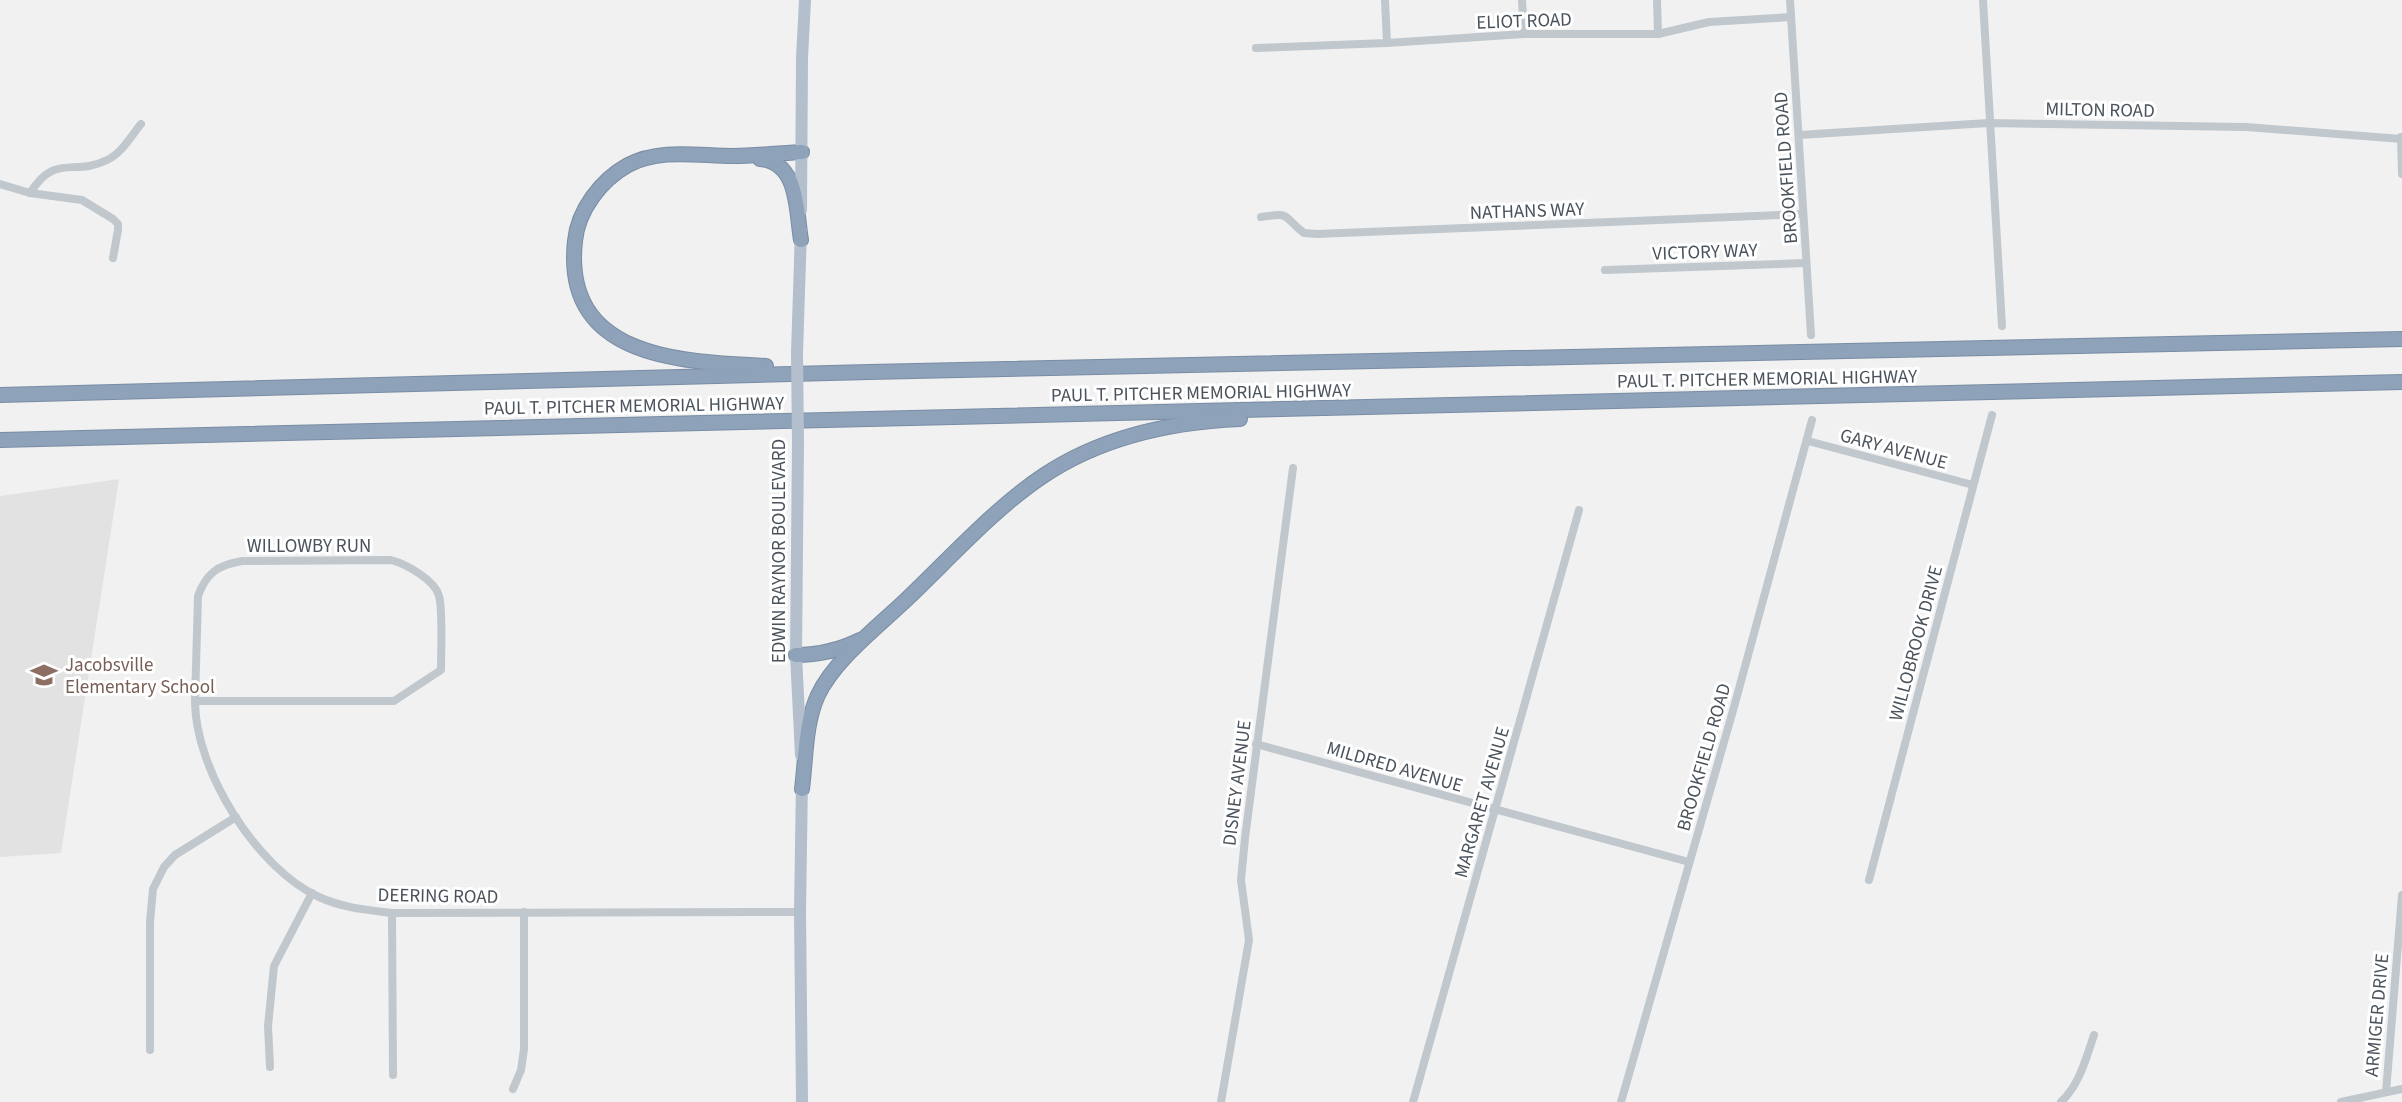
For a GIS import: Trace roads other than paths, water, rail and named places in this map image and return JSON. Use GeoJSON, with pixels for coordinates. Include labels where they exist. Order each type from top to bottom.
{"type":"FeatureCollection","features":[{"type":"Feature","properties":{"kind":"highway"},"geometry":{"type":"LineString","coordinates":[[802,152],[735,156],[665,155],[629,165],[606,181],[589,203],[575,236],[573,256],[576,278],[582,297],[594,317],[609,332],[647,352],[670,358],[869,372]]}},
{"type":"Feature","properties":{"kind":"highway"},"geometry":{"type":"LineString","coordinates":[[735,156],[768,159],[787,173],[792,183],[801,240]]}},
{"type":"Feature","properties":{"kind":"highway","name":"PAUL T. PITCHER MEMORIAL HIGHWAY"},"geometry":{"type":"LineString","coordinates":[[0,394],[869,372],[2402,339]]}},
{"type":"Feature","properties":{"kind":"highway","name":"PAUL T. PITCHER MEMORIAL HIGHWAY"},"geometry":{"type":"LineString","coordinates":[[0,440],[2402,383]]}},
{"type":"Feature","properties":{"kind":"highway"},"geometry":{"type":"LineString","coordinates":[[802,789],[810,720],[817,697],[826,681],[867,636],[1012,500],[1042,476],[1073,459],[1127,436],[1157,428],[1233,419],[1577,402]]}},
{"type":"Feature","properties":{"kind":"highway"},"geometry":{"type":"LineString","coordinates":[[796,655],[835,650],[867,636]]}},
{"type":"Feature","properties":{"kind":"main road","name":"EDWIN RAYNOR BOULEVARD"},"geometry":{"type":"LineString","coordinates":[[802,1102],[802,789],[796,655],[797,353],[803,0]]}},
{"type":"Feature","properties":{"kind":"street"},"geometry":{"type":"LineString","coordinates":[[1385,0],[1387,43]]}},
{"type":"Feature","properties":{"kind":"street"},"geometry":{"type":"LineString","coordinates":[[1522,0],[1524,34]]}},
{"type":"Feature","properties":{"kind":"street"},"geometry":{"type":"LineString","coordinates":[[1657,0],[1658,34]]}},
{"type":"Feature","properties":{"kind":"street","name":"BROOKFIELD ROAD"},"geometry":{"type":"LineString","coordinates":[[1790,0],[1811,335]]}},
{"type":"Feature","properties":{"kind":"street"},"geometry":{"type":"LineString","coordinates":[[1983,0],[1988,123],[2002,326]]}},
{"type":"Feature","properties":{"kind":"street","name":"ELIOT ROAD"},"geometry":{"type":"LineString","coordinates":[[1256,48],[1524,34],[1658,34],[1709,22],[1791,17]]}},
{"type":"Feature","properties":{"kind":"street","name":"MILTON ROAD"},"geometry":{"type":"LineString","coordinates":[[1799,135],[1988,123],[2246,127],[2401,138]]}},
{"type":"Feature","properties":{"kind":"street"},"geometry":{"type":"LineString","coordinates":[[30,193],[40,178],[52,169],[91,165],[108,160],[122,148],[141,124]]}},
{"type":"Feature","properties":{"kind":"street"},"geometry":{"type":"LineString","coordinates":[[2401,138],[2402,174]]}},
{"type":"Feature","properties":{"kind":"street"},"geometry":{"type":"LineString","coordinates":[[0,184],[30,193],[82,200],[113,219],[118,224],[113,258]]}},
{"type":"Feature","properties":{"kind":"street","name":"NATHANS WAY"},"geometry":{"type":"LineString","coordinates":[[1261,217],[1282,214],[1289,216],[1304,233],[1317,234],[1804,214]]}},
{"type":"Feature","properties":{"kind":"street","name":"VICTORY WAY"},"geometry":{"type":"LineString","coordinates":[[1605,270],[1806,263]]}},
{"type":"Feature","properties":{"kind":"street","name":"WILLOBROOK DRIVE"},"geometry":{"type":"LineString","coordinates":[[1869,880],[1992,415]]}},
{"type":"Feature","properties":{"kind":"street","name":"BROOKFIELD ROAD"},"geometry":{"type":"LineString","coordinates":[[1621,1102],[1812,420]]}},
{"type":"Feature","properties":{"kind":"street","name":"GARY AVENUE"},"geometry":{"type":"LineString","coordinates":[[1808,441],[1973,485]]}},
{"type":"Feature","properties":{"kind":"street","name":"DISNEY AVENUE"},"geometry":{"type":"LineString","coordinates":[[1221,1102],[1249,940],[1241,880],[1256,744],[1293,468]]}},
{"type":"Feature","properties":{"kind":"street","name":"MARGARET AVENUE"},"geometry":{"type":"LineString","coordinates":[[1413,1102],[1579,510]]}},
{"type":"Feature","properties":{"kind":"street","name":"WILLOWBY RUN"},"geometry":{"type":"LineString","coordinates":[[242,561],[391,561],[398,562],[429,582],[439,595],[441,670],[394,701],[195,701],[198,596],[204,580],[220,566],[242,561]]}},
{"type":"Feature","properties":{"kind":"street","name":"DEERING ROAD"},"geometry":{"type":"LineString","coordinates":[[195,701],[198,730],[214,776],[236,817],[267,860],[279,872],[312,893],[353,908],[392,913],[800,912]]}},
{"type":"Feature","properties":{"kind":"street","name":"MILDRED AVENUE"},"geometry":{"type":"LineString","coordinates":[[1256,744],[1689,862]]}},
{"type":"Feature","properties":{"kind":"street"},"geometry":{"type":"LineString","coordinates":[[150,1050],[150,922],[153,889],[164,867],[175,855],[236,817]]}},
{"type":"Feature","properties":{"kind":"street"},"geometry":{"type":"LineString","coordinates":[[270,1067],[268,1026],[274,966],[312,893]]}},
{"type":"Feature","properties":{"kind":"street","name":"ARMIGER DRIVE"},"geometry":{"type":"LineString","coordinates":[[2341,1102],[2386,1092],[2402,895]]}},
{"type":"Feature","properties":{"kind":"street"},"geometry":{"type":"LineString","coordinates":[[513,1089],[521,1070],[524,1049],[524,912]]}},
{"type":"Feature","properties":{"kind":"street"},"geometry":{"type":"LineString","coordinates":[[392,913],[393,1075]]}},
{"type":"Feature","properties":{"kind":"street"},"geometry":{"type":"LineString","coordinates":[[2062,1102],[2079,1078],[2094,1035]]}},
{"type":"Feature","properties":{"kind":"street"},"geometry":{"type":"LineString","coordinates":[[2386,1092],[2402,1089]]}},
{"type":"Feature","properties":{"kind":"place","name":"Jacobsville Elementary School"},"geometry":{"type":"Point","coordinates":[44,675]}}]}
